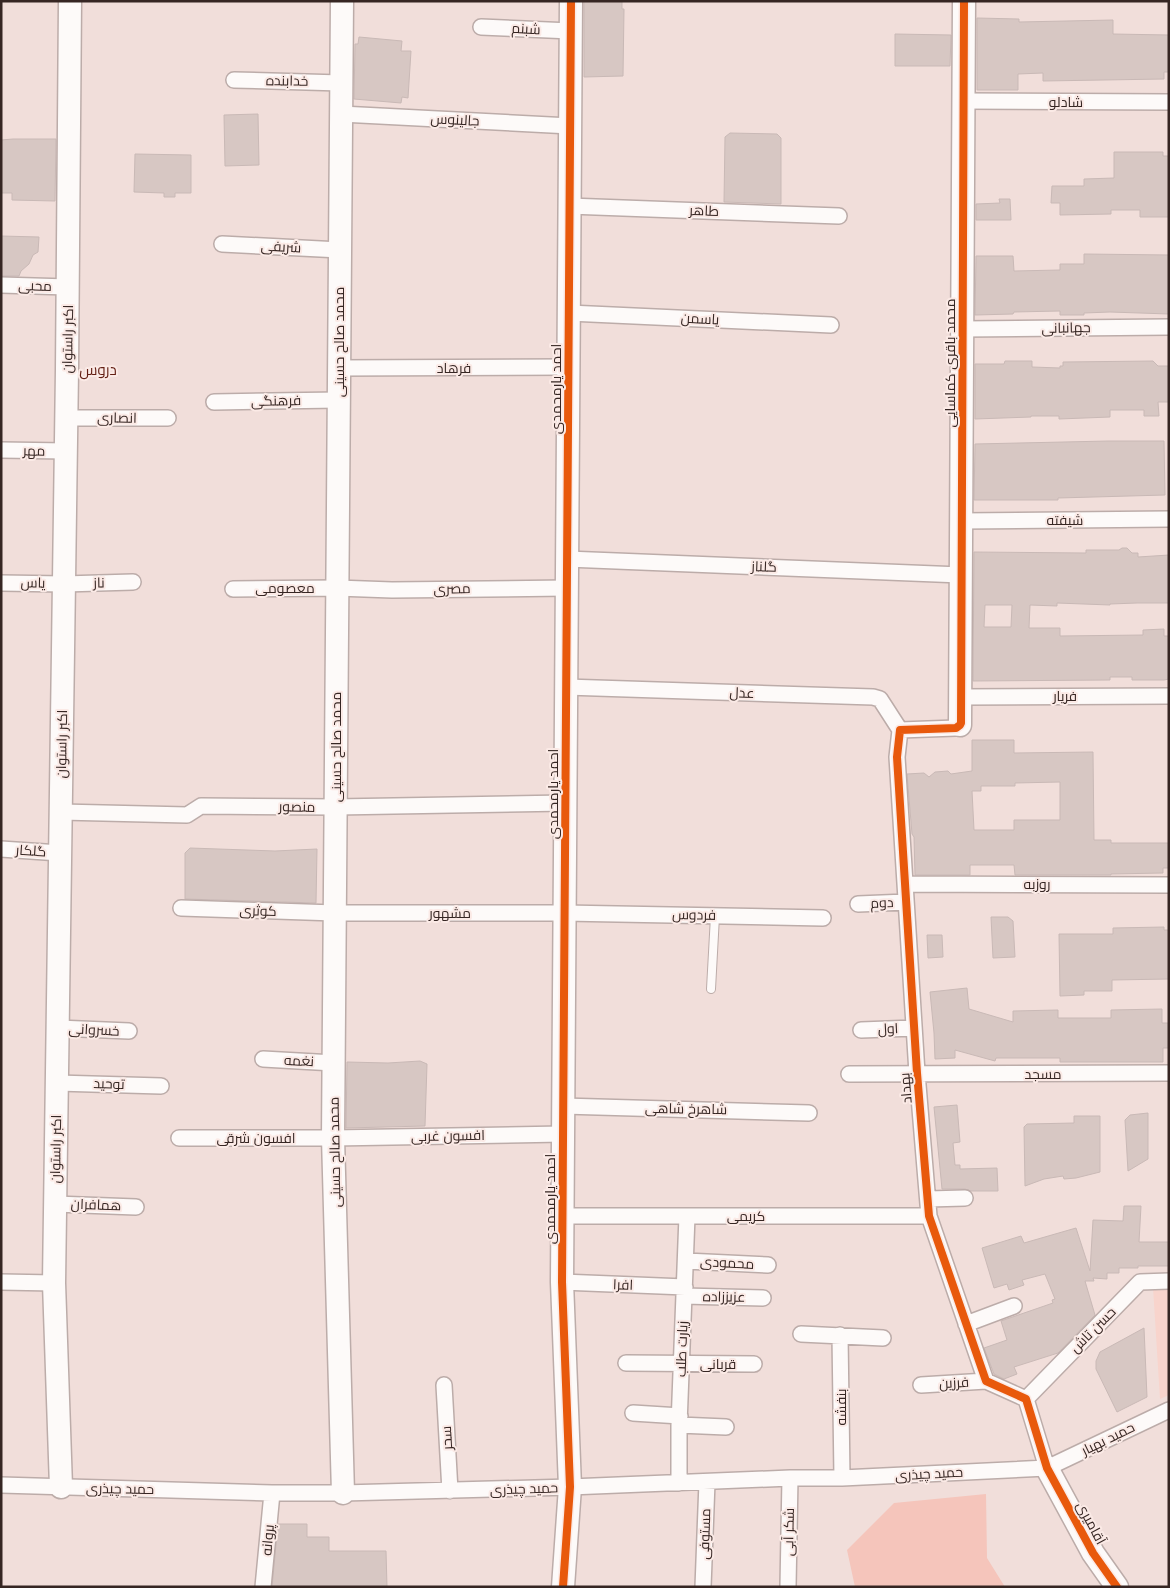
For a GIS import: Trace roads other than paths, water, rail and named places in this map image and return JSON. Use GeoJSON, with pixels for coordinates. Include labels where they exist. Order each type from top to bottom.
{"type":"FeatureCollection","features":[{"type":"Feature","properties":{"kind":"street","name":"اکبر راستوان"},"geometry":{"type":"LineString","coordinates":[[61,1488],[54,1283],[67,418],[70,1]]}},
{"type":"Feature","properties":{"kind":"street","name":"محمد صالح حسینی"},"geometry":{"type":"LineString","coordinates":[[342,1],[333,1138],[343,1493]]}},
{"type":"Feature","properties":{"kind":"street","name":"احمد یارمحمدی"},"geometry":{"type":"LineString","coordinates":[[564,1587],[570,1487],[562,1282],[562,1216],[571,1]]}},
{"type":"Feature","properties":{"kind":"street","name":"محمد باقری کماسایی"},"geometry":{"type":"LineString","coordinates":[[960,726],[964,1]]}},
{"type":"Feature","properties":{"kind":"street","name":"شبنم"},"geometry":{"type":"LineString","coordinates":[[481,27],[571,31]]}},
{"type":"Feature","properties":{"kind":"street","name":"خدابنده"},"geometry":{"type":"LineString","coordinates":[[234,80],[341,82]]}},
{"type":"Feature","properties":{"kind":"street","name":"شادلو"},"geometry":{"type":"LineString","coordinates":[[964,101],[1169,102]]}},
{"type":"Feature","properties":{"kind":"street","name":"جالینوس"},"geometry":{"type":"LineString","coordinates":[[341,114],[570,126]]}},
{"type":"Feature","properties":{"kind":"street","name":"طاهر"},"geometry":{"type":"LineString","coordinates":[[569,206],[838,216]]}},
{"type":"Feature","properties":{"kind":"street","name":"شریفی"},"geometry":{"type":"LineString","coordinates":[[222,244],[340,250]]}},
{"type":"Feature","properties":{"kind":"street","name":"محبی"},"geometry":{"type":"LineString","coordinates":[[1,285],[68,287]]}},
{"type":"Feature","properties":{"kind":"street","name":"یاسمن"},"geometry":{"type":"LineString","coordinates":[[569,313],[830,325]]}},
{"type":"Feature","properties":{"kind":"street","name":"جهانبانی"},"geometry":{"type":"LineString","coordinates":[[962,329],[1169,327]]}},
{"type":"Feature","properties":{"kind":"street","name":"فرهاد"},"geometry":{"type":"LineString","coordinates":[[339,368],[568,367]]}},
{"type":"Feature","properties":{"kind":"street","name":"فرهنگی"},"geometry":{"type":"LineString","coordinates":[[214,402],[339,400]]}},
{"type":"Feature","properties":{"kind":"street","name":"انصاری"},"geometry":{"type":"LineString","coordinates":[[67,418],[168,418]]}},
{"type":"Feature","properties":{"kind":"street","name":"مهر"},"geometry":{"type":"LineString","coordinates":[[1,450],[66,451]]}},
{"type":"Feature","properties":{"kind":"street","name":"شیفته"},"geometry":{"type":"LineString","coordinates":[[962,520],[1169,519]]}},
{"type":"Feature","properties":{"kind":"street","name":"گلناز"},"geometry":{"type":"LineString","coordinates":[[567,559],[961,575]]}},
{"type":"Feature","properties":{"kind":"street","name":"ناز"},"geometry":{"type":"LineString","coordinates":[[64,584],[133,582]]}},
{"type":"Feature","properties":{"kind":"street","name":"یاس"},"geometry":{"type":"LineString","coordinates":[[1,583],[64,584]]}},
{"type":"Feature","properties":{"kind":"street","name":"مصری"},"geometry":{"type":"LineString","coordinates":[[337,588],[392,590],[567,588]]}},
{"type":"Feature","properties":{"kind":"street","name":"معصومی"},"geometry":{"type":"LineString","coordinates":[[233,589],[337,588]]}},
{"type":"Feature","properties":{"kind":"street","name":"عدل"},"geometry":{"type":"LineString","coordinates":[[566,687],[873,697],[880,699],[900,730]]}},
{"type":"Feature","properties":{"kind":"street","name":"فریار"},"geometry":{"type":"LineString","coordinates":[[961,697],[1169,696]]}},
{"type":"Feature","properties":{"kind":"street"},"geometry":{"type":"LineString","coordinates":[[900,730],[956,728],[960,726]]}},
{"type":"Feature","properties":{"kind":"street","name":"بهداد"},"geometry":{"type":"LineString","coordinates":[[900,730],[897,757],[904,884],[929,1216],[986,1381]]}},
{"type":"Feature","properties":{"kind":"street","name":"منصور"},"geometry":{"type":"LineString","coordinates":[[61,812],[187,815],[201,806],[336,807],[565,803]]}},
{"type":"Feature","properties":{"kind":"street","name":"گلکار"},"geometry":{"type":"LineString","coordinates":[[1,849],[60,854]]}},
{"type":"Feature","properties":{"kind":"street","name":"روزبه"},"geometry":{"type":"LineString","coordinates":[[904,884],[1169,885]]}},
{"type":"Feature","properties":{"kind":"street","name":"دوم"},"geometry":{"type":"LineString","coordinates":[[858,904],[906,902]]}},
{"type":"Feature","properties":{"kind":"street","name":"کوثری"},"geometry":{"type":"LineString","coordinates":[[181,908],[335,913]]}},
{"type":"Feature","properties":{"kind":"street","name":"مشهور"},"geometry":{"type":"LineString","coordinates":[[335,913],[564,913]]}},
{"type":"Feature","properties":{"kind":"street","name":"فردوس"},"geometry":{"type":"LineString","coordinates":[[564,913],[823,918]]}},
{"type":"Feature","properties":{"kind":"street","name":"خسروانی"},"geometry":{"type":"LineString","coordinates":[[58,1028],[129,1031]]}},
{"type":"Feature","properties":{"kind":"street","name":"اول"},"geometry":{"type":"LineString","coordinates":[[862,1030],[914,1028]]}},
{"type":"Feature","properties":{"kind":"street","name":"نغمه"},"geometry":{"type":"LineString","coordinates":[[263,1059],[334,1063]]}},
{"type":"Feature","properties":{"kind":"street","name":"مسجد"},"geometry":{"type":"LineString","coordinates":[[849,1074],[1169,1073]]}},
{"type":"Feature","properties":{"kind":"street","name":"توحید"},"geometry":{"type":"LineString","coordinates":[[57,1083],[161,1086]]}},
{"type":"Feature","properties":{"kind":"street","name":"شاهرخ شاهی"},"geometry":{"type":"LineString","coordinates":[[563,1106],[809,1113]]}},
{"type":"Feature","properties":{"kind":"street","name":"افسون غربی"},"geometry":{"type":"LineString","coordinates":[[333,1138],[563,1134]]}},
{"type":"Feature","properties":{"kind":"street","name":"افسون شرقی"},"geometry":{"type":"LineString","coordinates":[[179,1138],[333,1138]]}},
{"type":"Feature","properties":{"kind":"street"},"geometry":{"type":"LineString","coordinates":[[928,1199],[965,1198]]}},
{"type":"Feature","properties":{"kind":"street","name":"همافران"},"geometry":{"type":"LineString","coordinates":[[55,1204],[136,1207]]}},
{"type":"Feature","properties":{"kind":"street","name":"کریمی"},"geometry":{"type":"LineString","coordinates":[[562,1216],[929,1216]]}},
{"type":"Feature","properties":{"kind":"street","name":"زیارت طلب"},"geometry":{"type":"LineString","coordinates":[[679,1483],[687,1216]]}},
{"type":"Feature","properties":{"kind":"street","name":"محمودی"},"geometry":{"type":"LineString","coordinates":[[686,1261],[768,1265]]}},
{"type":"Feature","properties":{"kind":"street","name":"حسن تاش"},"geometry":{"type":"LineString","coordinates":[[1026,1399],[1140,1282],[1169,1281]]}},
{"type":"Feature","properties":{"kind":"street"},"geometry":{"type":"LineString","coordinates":[[1,1282],[54,1283]]}},
{"type":"Feature","properties":{"kind":"street","name":"افرا"},"geometry":{"type":"LineString","coordinates":[[562,1282],[684,1292]]}},
{"type":"Feature","properties":{"kind":"street","name":"عزیززاده"},"geometry":{"type":"LineString","coordinates":[[684,1292],[763,1298]]}},
{"type":"Feature","properties":{"kind":"street"},"geometry":{"type":"LineString","coordinates":[[966,1324],[1014,1306]]}},
{"type":"Feature","properties":{"kind":"street"},"geometry":{"type":"LineString","coordinates":[[801,1334],[883,1338]]}},
{"type":"Feature","properties":{"kind":"street","name":"بنفشه"},"geometry":{"type":"LineString","coordinates":[[840,1335],[842,1478]]}},
{"type":"Feature","properties":{"kind":"street","name":"قربانی"},"geometry":{"type":"LineString","coordinates":[[626,1363],[754,1364]]}},
{"type":"Feature","properties":{"kind":"street"},"geometry":{"type":"LineString","coordinates":[[986,1381],[1026,1399],[1047,1468]]}},
{"type":"Feature","properties":{"kind":"street","name":"فرزین"},"geometry":{"type":"LineString","coordinates":[[921,1384],[986,1381]]}},
{"type":"Feature","properties":{"kind":"street","name":"سحر"},"geometry":{"type":"LineString","coordinates":[[444,1385],[450,1491]]}},
{"type":"Feature","properties":{"kind":"street","name":"حمید بهیار"},"geometry":{"type":"LineString","coordinates":[[1047,1468],[1169,1410]]}},
{"type":"Feature","properties":{"kind":"street"},"geometry":{"type":"LineString","coordinates":[[633,1413],[726,1427]]}},
{"type":"Feature","properties":{"kind":"street","name":"حمید چیذری"},"geometry":{"type":"LineString","coordinates":[[1,1485],[272,1493],[343,1493],[570,1487],[790,1478],[842,1478],[1047,1468]]}},
{"type":"Feature","properties":{"kind":"street","name":"آقامیری"},"geometry":{"type":"LineString","coordinates":[[1047,1468],[1093,1553],[1117,1587]]}},
{"type":"Feature","properties":{"kind":"street","name":"شکر آبی"},"geometry":{"type":"LineString","coordinates":[[788,1587],[790,1478]]}},
{"type":"Feature","properties":{"kind":"street","name":"مستوفی"},"geometry":{"type":"LineString","coordinates":[[703,1587],[706,1482]]}},
{"type":"Feature","properties":{"kind":"street","name":"پروانه"},"geometry":{"type":"LineString","coordinates":[[264,1587],[272,1493]]}},
{"type":"Feature","properties":{"kind":"lane"},"geometry":{"type":"LineString","coordinates":[[711,989],[715,916]]}},
{"type":"Feature","properties":{"kind":"district","name":"دروس"},"geometry":{"type":"Point","coordinates":[98,370]}}]}
